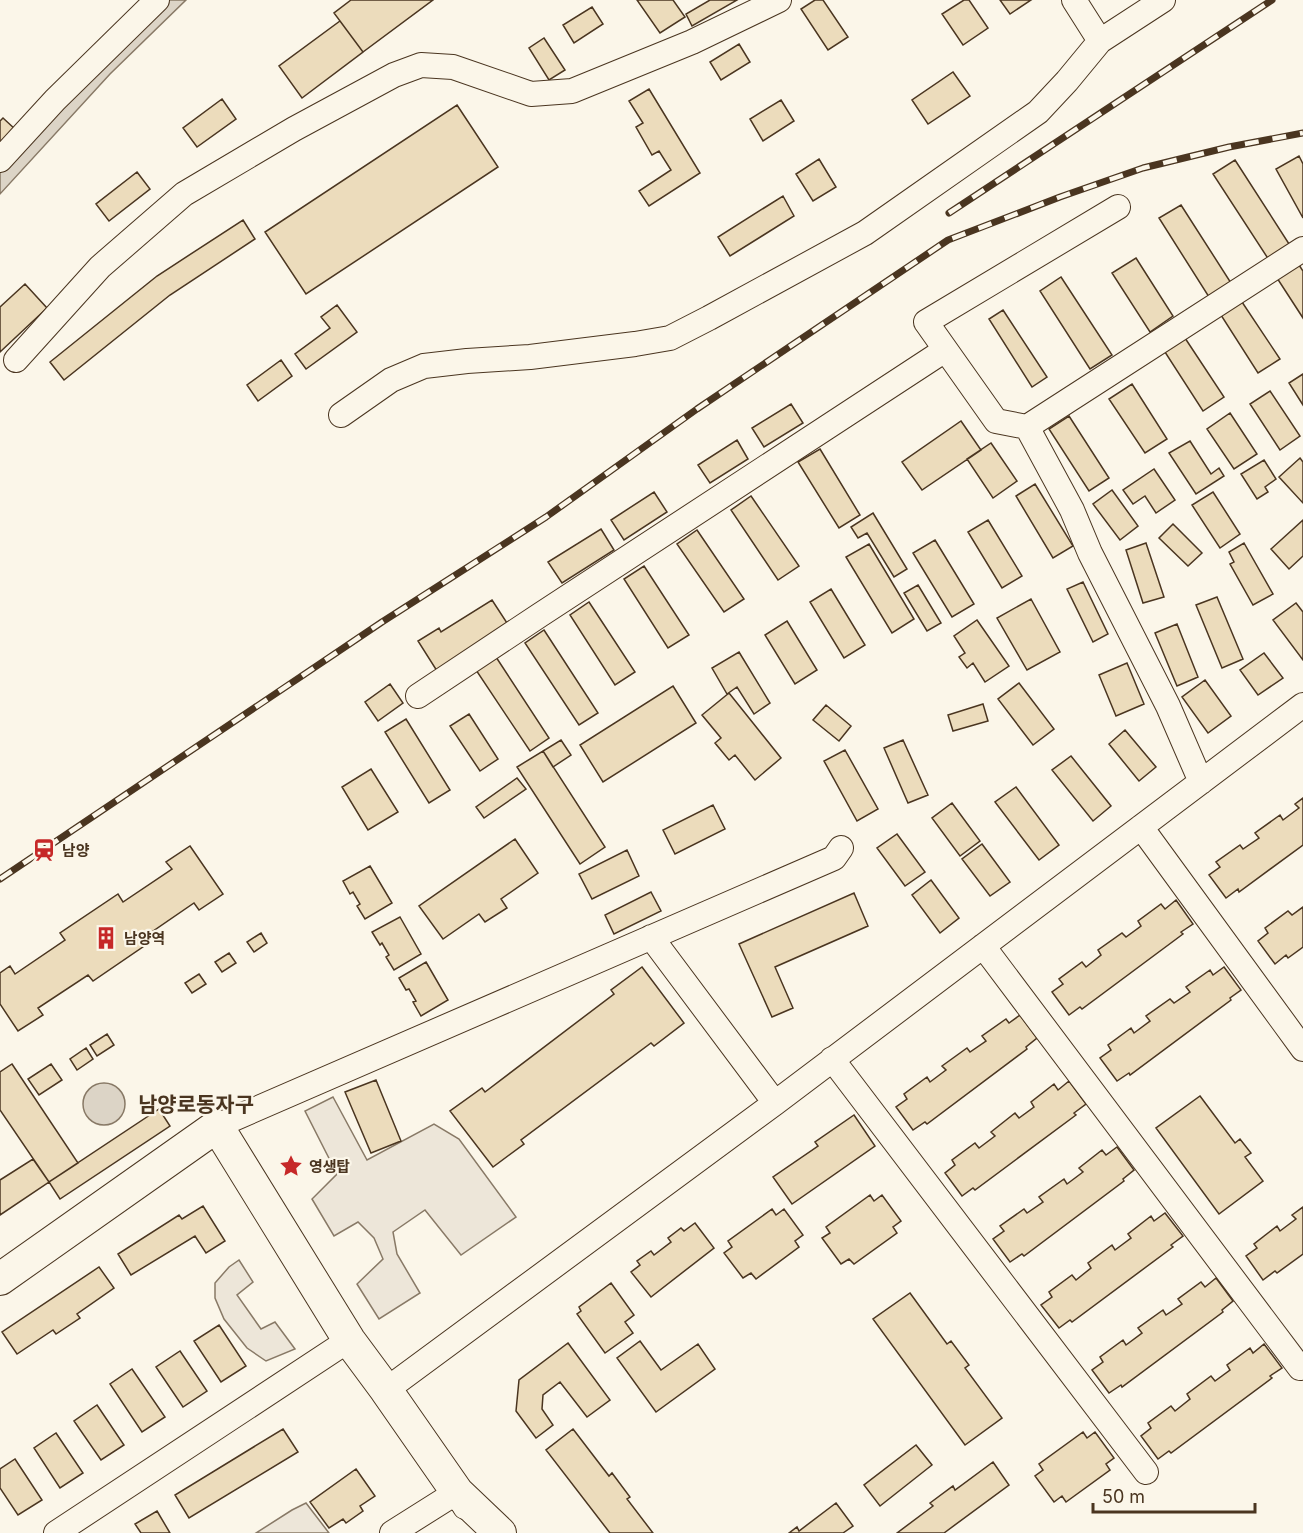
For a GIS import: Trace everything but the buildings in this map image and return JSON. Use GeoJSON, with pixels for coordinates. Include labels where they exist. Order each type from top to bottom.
{"type":"FeatureCollection","features":[{"type":"Feature","properties":{"kind":"main road"},"geometry":{"type":"LineString","coordinates":[[0,1279],[217,1126],[349,1340],[387,1390],[457,1492],[500,1533]]}},
{"type":"Feature","properties":{"kind":"street"},"geometry":{"type":"LineString","coordinates":[[0,160],[55,99],[157,0]]}},
{"type":"Feature","properties":{"kind":"street"},"geometry":{"type":"LineString","coordinates":[[16,360],[100,267],[184,194],[294,129],[394,75],[421,65],[453,67],[531,94],[572,92],[692,42],[779,0]]}},
{"type":"Feature","properties":{"kind":"street"},"geometry":{"type":"LineString","coordinates":[[1074,0],[1100,41]]}},
{"type":"Feature","properties":{"kind":"street"},"geometry":{"type":"LineString","coordinates":[[341,415],[391,380],[424,366],[542,355],[670,338],[884,220],[1038,112],[1100,41],[1163,0]]}},
{"type":"Feature","properties":{"kind":"street"},"geometry":{"type":"LineString","coordinates":[[1118,207],[926,322],[996,422],[1027,426],[1303,249]]}},
{"type":"Feature","properties":{"kind":"street"},"geometry":{"type":"LineString","coordinates":[[418,696],[945,350]]}},
{"type":"Feature","properties":{"kind":"street"},"geometry":{"type":"LineString","coordinates":[[1027,426],[1072,510],[1090,553],[1168,706],[1201,782]]}},
{"type":"Feature","properties":{"kind":"street"},"geometry":{"type":"LineString","coordinates":[[387,1390],[1302,709]]}},
{"type":"Feature","properties":{"kind":"street"},"geometry":{"type":"LineString","coordinates":[[1142,827],[1303,1049]]}},
{"type":"Feature","properties":{"kind":"street"},"geometry":{"type":"LineString","coordinates":[[217,1126],[834,858],[841,848]]}},
{"type":"Feature","properties":{"kind":"street"},"geometry":{"type":"LineString","coordinates":[[651,937],[775,1102]]}},
{"type":"Feature","properties":{"kind":"street"},"geometry":{"type":"LineString","coordinates":[[983,946],[1300,1368]]}},
{"type":"Feature","properties":{"kind":"street"},"geometry":{"type":"LineString","coordinates":[[832,1059],[1146,1472]]}},
{"type":"Feature","properties":{"kind":"street"},"geometry":{"type":"LineString","coordinates":[[56,1533],[349,1340]]}},
{"type":"Feature","properties":{"kind":"street"},"geometry":{"type":"LineString","coordinates":[[392,1533],[457,1492],[480,1533]]}},
{"type":"Feature","properties":{"kind":"shaded area"},"geometry":{"type":"Polygon","coordinates":[[[169,0],[186,0],[110,74],[0,194],[0,173],[83,85],[169,0]]]}},
{"type":"Feature","properties":{"kind":"shaded area"},"geometry":{"type":"Polygon","coordinates":[[[104,1083],[119,1089],[125,1104],[119,1119],[104,1125],[89,1119],[83,1104],[89,1089],[104,1083]]]}},
{"type":"Feature","properties":{"kind":"shaded area"},"geometry":{"type":"Polygon","coordinates":[[[333,1097],[367,1160],[434,1124],[459,1139],[516,1217],[461,1255],[425,1210],[393,1232],[397,1254],[420,1293],[379,1319],[357,1284],[383,1259],[374,1238],[358,1222],[334,1236],[312,1199],[337,1174],[305,1111],[333,1097]]]}},
{"type":"Feature","properties":{"kind":"shaded area"},"geometry":{"type":"Polygon","coordinates":[[[239,1260],[253,1282],[237,1295],[261,1329],[275,1322],[295,1349],[266,1361],[247,1348],[224,1319],[215,1298],[215,1283],[229,1267],[239,1260]]]}},
{"type":"Feature","properties":{"kind":"shaded area"},"geometry":{"type":"Polygon","coordinates":[[[306,1503],[329,1533],[256,1533],[292,1510],[306,1503]]]}},
{"type":"Feature","properties":{"kind":"railway"},"geometry":{"type":"LineString","coordinates":[[949,213],[1272,0]]}},
{"type":"Feature","properties":{"kind":"railway"},"geometry":{"type":"LineString","coordinates":[[0,879],[382,622],[546,517],[697,409],[948,240],[1143,168],[1229,147],[1303,133]]}},
{"type":"Feature","properties":{"kind":"place","name":"남양"},"geometry":{"type":"Point","coordinates":[44,850]}},
{"type":"Feature","properties":{"kind":"place","name":"남양역"},"geometry":{"type":"Point","coordinates":[106,938]}},
{"type":"Feature","properties":{"kind":"place","name":"영생탑"},"geometry":{"type":"Point","coordinates":[291,1166]}},
{"type":"Feature","properties":{"kind":"district","name":"남양로동자구"},"geometry":{"type":"Point","coordinates":[196,1104]}}]}
